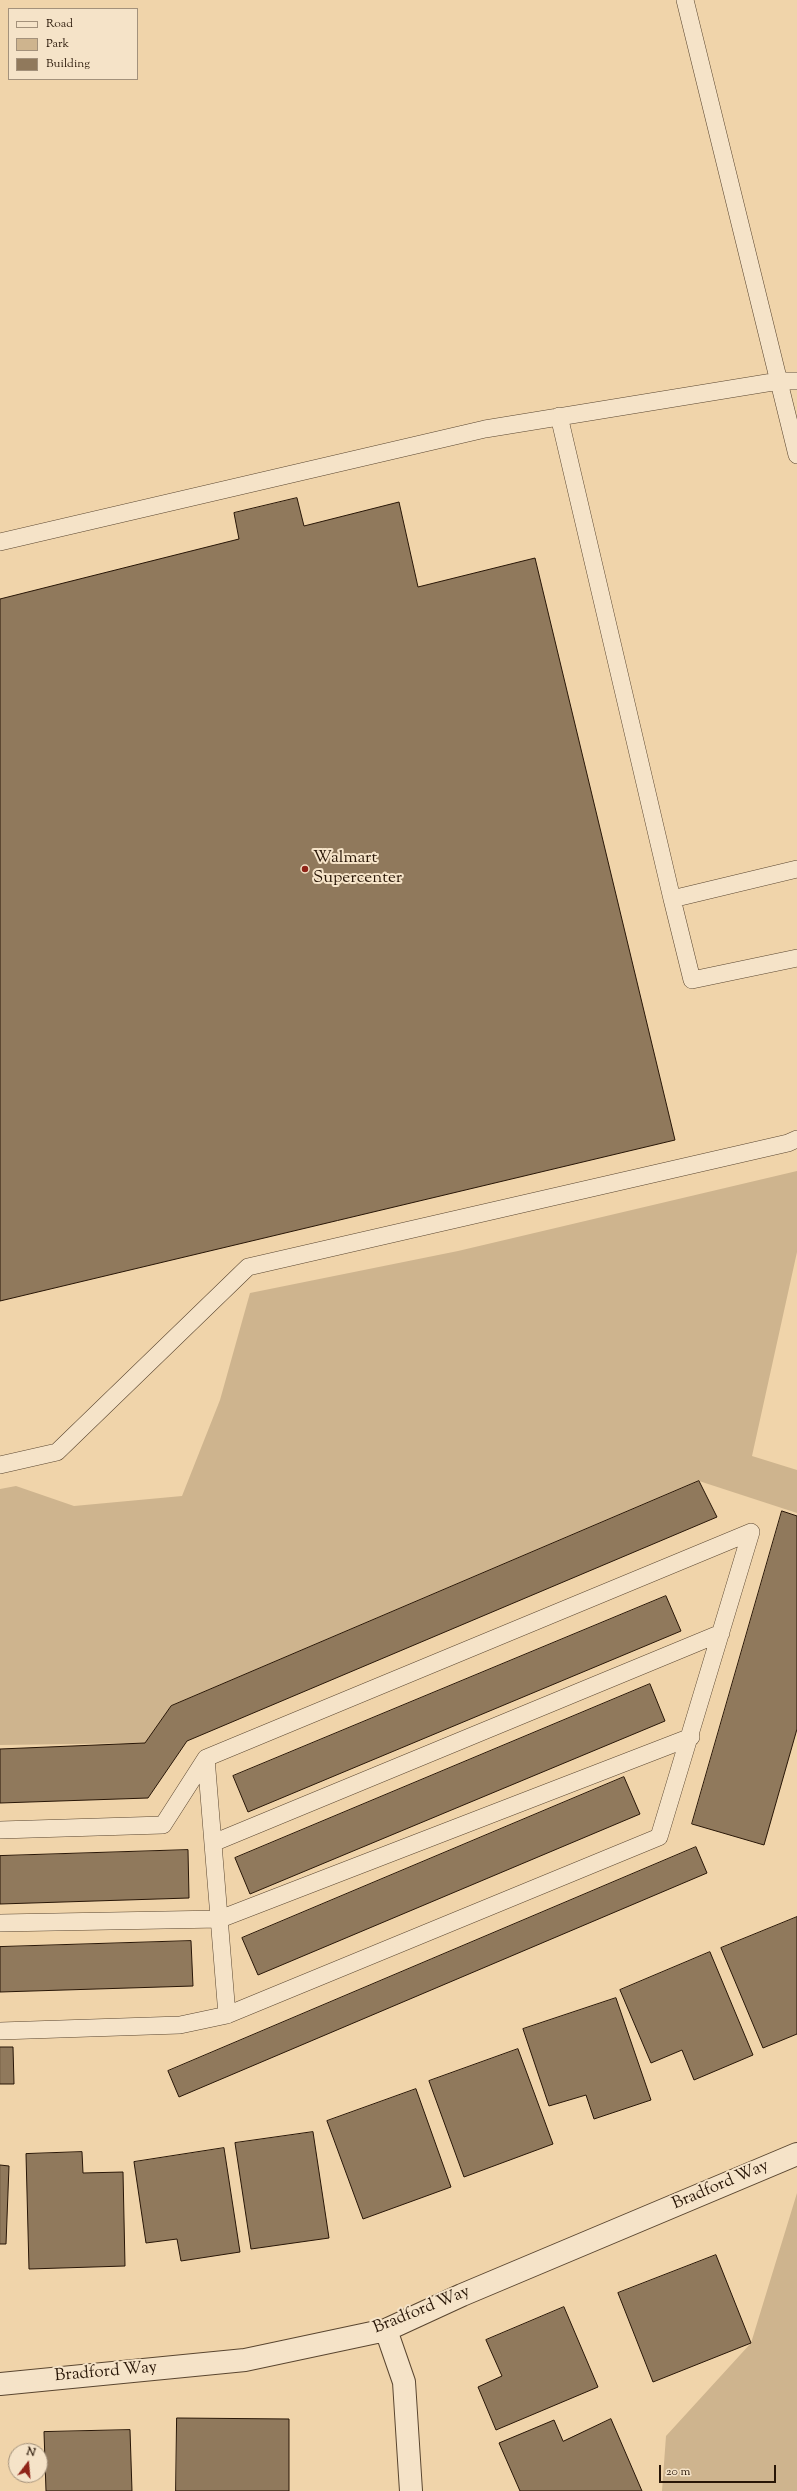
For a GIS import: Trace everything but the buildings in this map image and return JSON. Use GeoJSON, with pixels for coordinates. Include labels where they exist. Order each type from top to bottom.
{"type":"FeatureCollection","features":[{"type":"Feature","properties":{"kind":"street","name":"Bradford Way"},"geometry":{"type":"LineString","coordinates":[[0,2384],[245,2360],[386,2330],[462,2295],[797,2154]]}},
{"type":"Feature","properties":{"kind":"street"},"geometry":{"type":"LineString","coordinates":[[386,2330],[404,2382],[412,2491]]}},
{"type":"Feature","properties":{"kind":"lane"},"geometry":{"type":"LineString","coordinates":[[685,0],[797,456]]}},
{"type":"Feature","properties":{"kind":"lane"},"geometry":{"type":"LineString","coordinates":[[0,542],[485,429],[778,381],[797,381]]}},
{"type":"Feature","properties":{"kind":"lane"},"geometry":{"type":"LineString","coordinates":[[559,416],[692,980],[797,958]]}},
{"type":"Feature","properties":{"kind":"lane"},"geometry":{"type":"LineString","coordinates":[[672,899],[797,869]]}},
{"type":"Feature","properties":{"kind":"lane"},"geometry":{"type":"LineString","coordinates":[[0,1465],[57,1452],[248,1267],[788,1143],[797,1139]]}},
{"type":"Feature","properties":{"kind":"lane"},"geometry":{"type":"LineString","coordinates":[[0,1830],[163,1825],[206,1758],[751,1532],[691,1737],[659,1837],[227,2015],[180,2025],[0,2031]]}},
{"type":"Feature","properties":{"kind":"lane"},"geometry":{"type":"LineString","coordinates":[[213,1843],[721,1633]]}},
{"type":"Feature","properties":{"kind":"lane"},"geometry":{"type":"LineString","coordinates":[[0,1923],[220,1919],[691,1737]]}},
{"type":"Feature","properties":{"kind":"lane"},"geometry":{"type":"LineString","coordinates":[[206,1758],[227,2015]]}},
{"type":"Feature","properties":{"kind":"green space"},"geometry":{"type":"Polygon","coordinates":[[[797,1171],[797,1252],[752,1456],[797,1470],[797,1513],[699,1481],[171,1706],[145,1743],[0,1745],[0,1489],[16,1486],[74,1506],[182,1496],[220,1400],[250,1293],[458,1251],[797,1171]]]}},
{"type":"Feature","properties":{"kind":"green space"},"geometry":{"type":"Polygon","coordinates":[[[797,2193],[797,2491],[662,2491],[666,2436],[751,2343],[797,2193]]]}},
{"type":"Feature","properties":{"kind":"place","name":"Walmart Supercenter"},"geometry":{"type":"Point","coordinates":[305,869]}}]}
